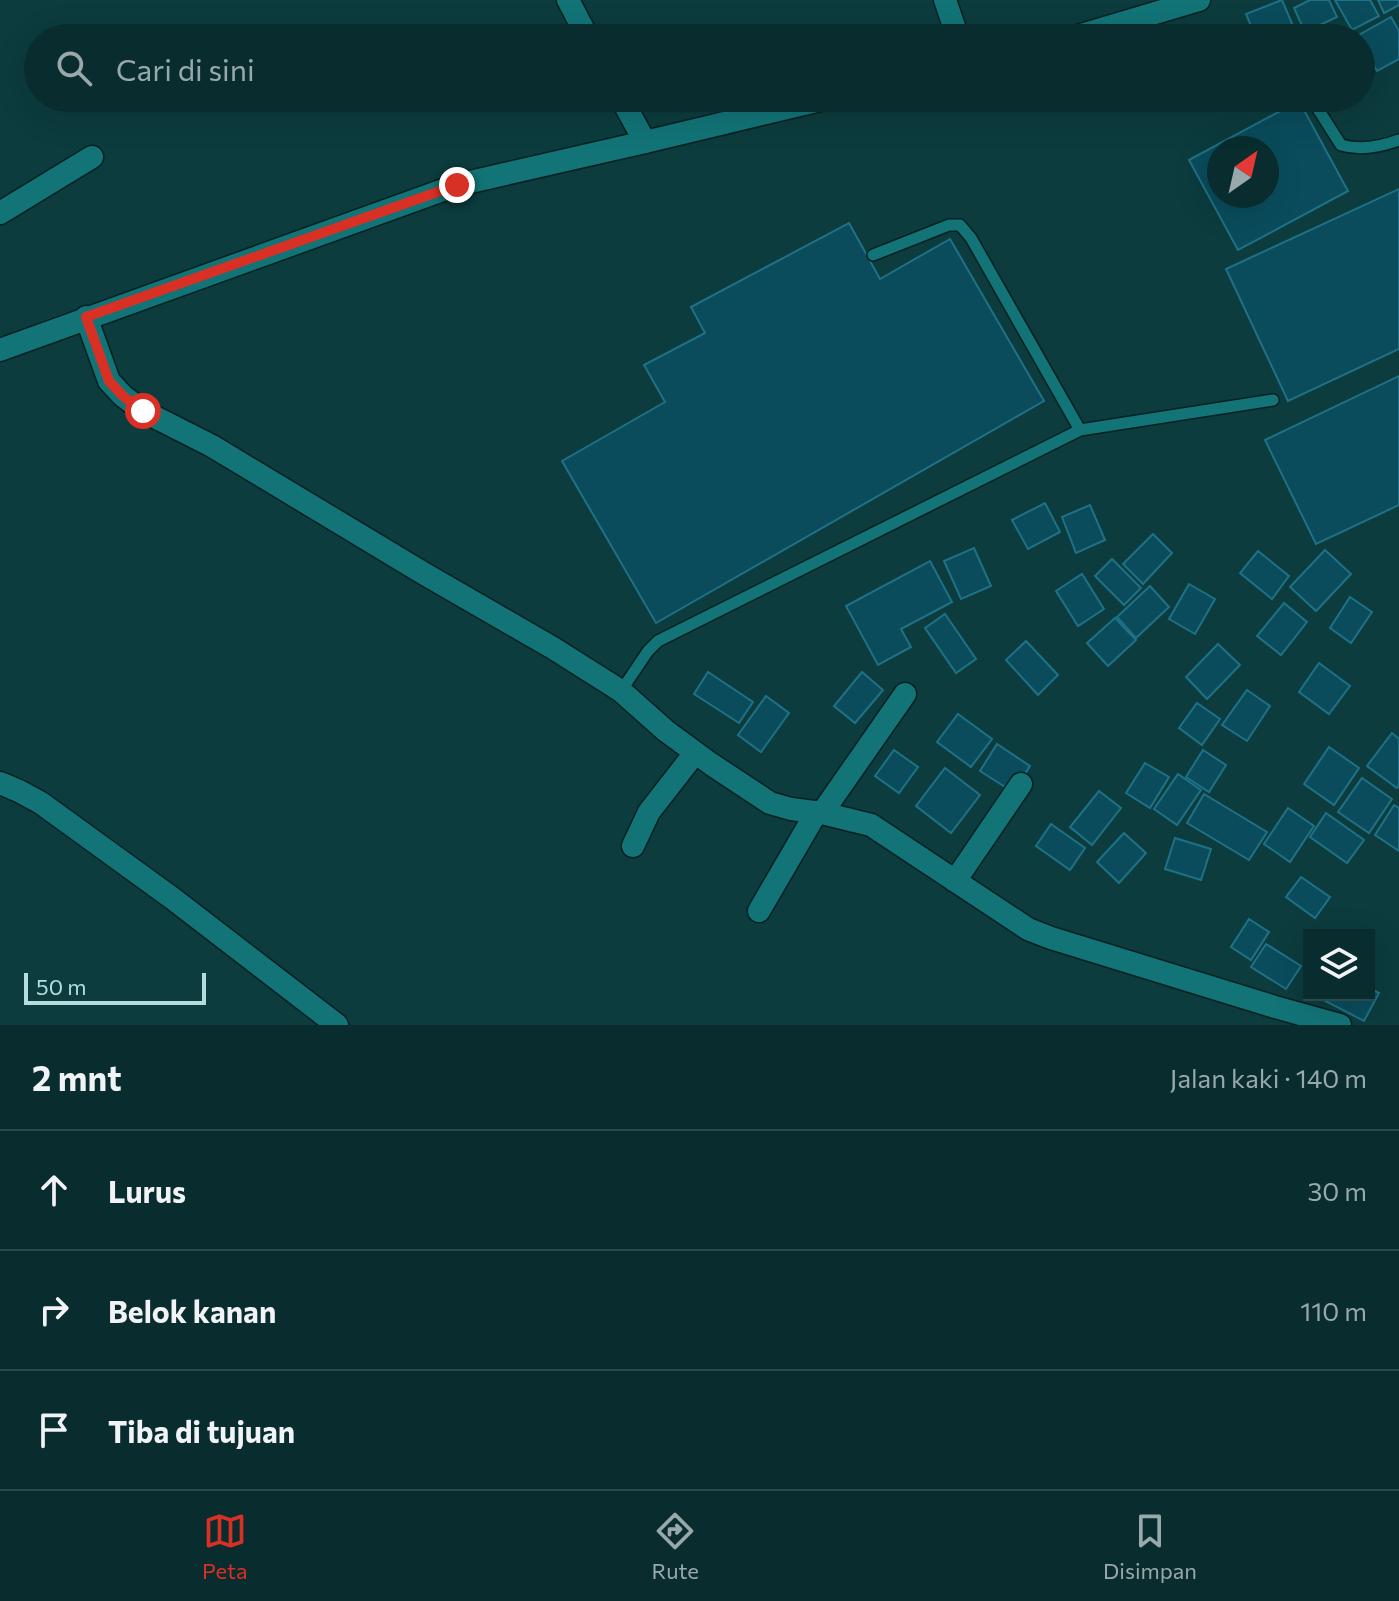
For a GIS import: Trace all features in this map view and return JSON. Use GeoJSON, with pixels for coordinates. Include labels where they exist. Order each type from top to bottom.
{"type":"FeatureCollection","features":[{"type":"Feature","properties":{"kind":"street"},"geometry":{"type":"LineString","coordinates":[[568,0],[581,24]]}},
{"type":"Feature","properties":{"kind":"street"},"geometry":{"type":"LineString","coordinates":[[945,0],[953,24]]}},
{"type":"Feature","properties":{"kind":"street"},"geometry":{"type":"LineString","coordinates":[[1118,24],[1199,0]]}},
{"type":"Feature","properties":{"kind":"street"},"geometry":{"type":"LineString","coordinates":[[629,112],[645,142]]}},
{"type":"Feature","properties":{"kind":"street"},"geometry":{"type":"LineString","coordinates":[[0,350],[457,185],[770,112]]}},
{"type":"Feature","properties":{"kind":"street"},"geometry":{"type":"LineString","coordinates":[[0,213],[92,157]]}},
{"type":"Feature","properties":{"kind":"street"},"geometry":{"type":"LineString","coordinates":[[86,317],[109,381],[143,411],[212,446],[553,648],[621,691],[695,753],[770,803],[871,825],[1028,929],[1051,938],[1340,1025]]}},
{"type":"Feature","properties":{"kind":"street"},"geometry":{"type":"LineString","coordinates":[[759,911],[819,813],[905,694]]}},
{"type":"Feature","properties":{"kind":"street"},"geometry":{"type":"LineString","coordinates":[[633,846],[649,812],[695,753]]}},
{"type":"Feature","properties":{"kind":"street"},"geometry":{"type":"LineString","coordinates":[[0,783],[41,803],[172,898],[337,1025]]}},
{"type":"Feature","properties":{"kind":"street"},"geometry":{"type":"LineString","coordinates":[[955,881],[1021,784]]}},
{"type":"Feature","properties":{"kind":"lane"},"geometry":{"type":"LineString","coordinates":[[1320,112],[1341,145],[1355,150],[1399,140]]}},
{"type":"Feature","properties":{"kind":"lane"},"geometry":{"type":"LineString","coordinates":[[873,255],[949,225],[960,225],[971,238],[1080,430]]}},
{"type":"Feature","properties":{"kind":"lane"},"geometry":{"type":"LineString","coordinates":[[621,691],[658,641],[1080,430],[1273,400]]}},
{"type":"Feature","properties":{"kind":"building"},"geometry":{"type":"Polygon","coordinates":[[[1282,0],[1292,24],[1250,24],[1246,14],[1282,0]]]}},
{"type":"Feature","properties":{"kind":"building"},"geometry":{"type":"Polygon","coordinates":[[[1310,0],[1329,0],[1337,17],[1322,24],[1301,24],[1294,8],[1310,0]]]}},
{"type":"Feature","properties":{"kind":"building"},"geometry":{"type":"Polygon","coordinates":[[[1335,0],[1370,0],[1379,16],[1364,24],[1349,24],[1335,0]]]}},
{"type":"Feature","properties":{"kind":"building"},"geometry":{"type":"Polygon","coordinates":[[[1378,0],[1399,0],[1399,5],[1384,13],[1378,0]]]}},
{"type":"Feature","properties":{"kind":"building"},"geometry":{"type":"Polygon","coordinates":[[[1391,17],[1399,31],[1399,59],[1377,71],[1375,68],[1375,26],[1391,17]]]}},
{"type":"Feature","properties":{"kind":"building"},"geometry":{"type":"Polygon","coordinates":[[[1278,112],[1305,112],[1348,191],[1238,250],[1215,208],[1279,208],[1279,136],[1234,136],[1278,112]]]}},
{"type":"Feature","properties":{"kind":"building"},"geometry":{"type":"Polygon","coordinates":[[[1207,150],[1207,193],[1189,160],[1207,150]]]}},
{"type":"Feature","properties":{"kind":"building"},"geometry":{"type":"Polygon","coordinates":[[[1399,189],[1399,349],[1288,401],[1226,269],[1399,189]]]}},
{"type":"Feature","properties":{"kind":"building"},"geometry":{"type":"Polygon","coordinates":[[[849,223],[880,279],[950,239],[1044,401],[656,623],[562,461],[665,402],[644,365],[705,333],[691,307],[849,223]]]}},
{"type":"Feature","properties":{"kind":"building"},"geometry":{"type":"Polygon","coordinates":[[[1399,376],[1399,505],[1316,544],[1265,440],[1399,376]]]}},
{"type":"Feature","properties":{"kind":"building"},"geometry":{"type":"Polygon","coordinates":[[[1045,503],[1060,532],[1028,549],[1012,520],[1045,503]]]}},
{"type":"Feature","properties":{"kind":"building"},"geometry":{"type":"Polygon","coordinates":[[[1090,505],[1105,540],[1076,553],[1062,517],[1090,505]]]}},
{"type":"Feature","properties":{"kind":"building"},"geometry":{"type":"Polygon","coordinates":[[[1153,534],[1172,553],[1143,584],[1123,564],[1153,534]]]}},
{"type":"Feature","properties":{"kind":"building"},"geometry":{"type":"Polygon","coordinates":[[[974,548],[991,586],[961,599],[944,561],[974,548]]]}},
{"type":"Feature","properties":{"kind":"building"},"geometry":{"type":"Polygon","coordinates":[[[1325,550],[1351,574],[1316,611],[1290,587],[1325,550]]]}},
{"type":"Feature","properties":{"kind":"building"},"geometry":{"type":"Polygon","coordinates":[[[1258,551],[1289,576],[1272,599],[1240,573],[1258,551]]]}},
{"type":"Feature","properties":{"kind":"building"},"geometry":{"type":"Polygon","coordinates":[[[1112,559],[1141,588],[1124,605],[1095,576],[1112,559]]]}},
{"type":"Feature","properties":{"kind":"building"},"geometry":{"type":"Polygon","coordinates":[[[930,561],[952,602],[901,629],[911,647],[878,665],[846,606],[930,561]]]}},
{"type":"Feature","properties":{"kind":"building"},"geometry":{"type":"Polygon","coordinates":[[[1082,574],[1104,609],[1078,626],[1056,591],[1082,574]]]}},
{"type":"Feature","properties":{"kind":"building"},"geometry":{"type":"Polygon","coordinates":[[[1189,584],[1215,599],[1195,634],[1169,619],[1189,584]]]}},
{"type":"Feature","properties":{"kind":"building"},"geometry":{"type":"Polygon","coordinates":[[[1150,586],[1169,607],[1136,638],[1117,617],[1150,586]]]}},
{"type":"Feature","properties":{"kind":"building"},"geometry":{"type":"Polygon","coordinates":[[[1350,597],[1372,612],[1351,643],[1330,628],[1350,597]]]}},
{"type":"Feature","properties":{"kind":"building"},"geometry":{"type":"Polygon","coordinates":[[[1284,603],[1307,622],[1281,655],[1257,636],[1284,603]]]}},
{"type":"Feature","properties":{"kind":"building"},"geometry":{"type":"Polygon","coordinates":[[[945,614],[976,659],[956,673],[925,628],[945,614]]]}},
{"type":"Feature","properties":{"kind":"building"},"geometry":{"type":"Polygon","coordinates":[[[1115,618],[1136,640],[1108,666],[1087,643],[1115,618]]]}},
{"type":"Feature","properties":{"kind":"building"},"geometry":{"type":"Polygon","coordinates":[[[1026,641],[1058,675],[1038,695],[1006,660],[1026,641]]]}},
{"type":"Feature","properties":{"kind":"building"},"geometry":{"type":"Polygon","coordinates":[[[1218,644],[1240,665],[1207,699],[1186,677],[1218,644]]]}},
{"type":"Feature","properties":{"kind":"building"},"geometry":{"type":"Polygon","coordinates":[[[1319,663],[1350,686],[1329,714],[1299,692],[1319,663]]]}},
{"type":"Feature","properties":{"kind":"building"},"geometry":{"type":"Polygon","coordinates":[[[708,672],[753,702],[739,723],[694,694],[708,672]]]}},
{"type":"Feature","properties":{"kind":"building"},"geometry":{"type":"Polygon","coordinates":[[[862,672],[883,690],[855,723],[834,706],[862,672]]]}},
{"type":"Feature","properties":{"kind":"building"},"geometry":{"type":"Polygon","coordinates":[[[1247,690],[1270,706],[1247,741],[1222,725],[1247,690]]]}},
{"type":"Feature","properties":{"kind":"building"},"geometry":{"type":"Polygon","coordinates":[[[766,696],[789,713],[761,752],[738,735],[766,696]]]}},
{"type":"Feature","properties":{"kind":"building"},"geometry":{"type":"Polygon","coordinates":[[[1197,703],[1220,719],[1202,745],[1179,728],[1197,703]]]}},
{"type":"Feature","properties":{"kind":"building"},"geometry":{"type":"Polygon","coordinates":[[[958,714],[992,739],[971,767],[937,742],[958,714]]]}},
{"type":"Feature","properties":{"kind":"building"},"geometry":{"type":"Polygon","coordinates":[[[1392,733],[1399,739],[1397,788],[1367,766],[1392,733]]]}},
{"type":"Feature","properties":{"kind":"building"},"geometry":{"type":"Polygon","coordinates":[[[997,744],[1030,766],[1013,792],[980,771],[997,744]]]}},
{"type":"Feature","properties":{"kind":"building"},"geometry":{"type":"Polygon","coordinates":[[[1329,747],[1359,768],[1334,805],[1304,784],[1329,747]]]}},
{"type":"Feature","properties":{"kind":"building"},"geometry":{"type":"Polygon","coordinates":[[[894,750],[918,767],[899,793],[875,776],[894,750]]]}},
{"type":"Feature","properties":{"kind":"building"},"geometry":{"type":"Polygon","coordinates":[[[1203,750],[1226,765],[1209,792],[1186,777],[1203,750]]]}},
{"type":"Feature","properties":{"kind":"building"},"geometry":{"type":"Polygon","coordinates":[[[1145,763],[1169,777],[1150,808],[1126,793],[1145,763]]]}},
{"type":"Feature","properties":{"kind":"building"},"geometry":{"type":"Polygon","coordinates":[[[945,768],[980,795],[951,833],[916,806],[945,768]]]}},
{"type":"Feature","properties":{"kind":"building"},"geometry":{"type":"Polygon","coordinates":[[[1178,774],[1201,790],[1177,825],[1154,809],[1178,774]]]}},
{"type":"Feature","properties":{"kind":"building"},"geometry":{"type":"Polygon","coordinates":[[[1362,778],[1392,799],[1369,833],[1338,812],[1362,778]]]}},
{"type":"Feature","properties":{"kind":"building"},"geometry":{"type":"Polygon","coordinates":[[[1099,791],[1121,808],[1092,845],[1070,827],[1099,791]]]}},
{"type":"Feature","properties":{"kind":"building"},"geometry":{"type":"Polygon","coordinates":[[[1204,794],[1267,832],[1249,860],[1187,823],[1204,794]]]}},
{"type":"Feature","properties":{"kind":"building"},"geometry":{"type":"Polygon","coordinates":[[[1394,805],[1399,808],[1399,851],[1375,835],[1394,805]]]}},
{"type":"Feature","properties":{"kind":"building"},"geometry":{"type":"Polygon","coordinates":[[[1288,808],[1314,826],[1290,862],[1264,844],[1288,808]]]}},
{"type":"Feature","properties":{"kind":"building"},"geometry":{"type":"Polygon","coordinates":[[[1326,813],[1364,840],[1347,863],[1310,837],[1326,813]]]}},
{"type":"Feature","properties":{"kind":"building"},"geometry":{"type":"Polygon","coordinates":[[[1051,824],[1085,848],[1070,870],[1036,846],[1051,824]]]}},
{"type":"Feature","properties":{"kind":"building"},"geometry":{"type":"Polygon","coordinates":[[[1124,833],[1146,853],[1119,883],[1097,862],[1124,833]]]}},
{"type":"Feature","properties":{"kind":"building"},"geometry":{"type":"Polygon","coordinates":[[[1175,838],[1211,849],[1201,880],[1165,869],[1175,838]]]}},
{"type":"Feature","properties":{"kind":"building"},"geometry":{"type":"Polygon","coordinates":[[[1301,877],[1330,897],[1315,918],[1286,897],[1301,877]]]}},
{"type":"Feature","properties":{"kind":"building"},"geometry":{"type":"Polygon","coordinates":[[[1249,919],[1269,932],[1251,960],[1231,947],[1249,919]]]}},
{"type":"Feature","properties":{"kind":"building"},"geometry":{"type":"Polygon","coordinates":[[[1266,944],[1301,966],[1286,989],[1251,967],[1266,944]]]}},
{"type":"Feature","properties":{"kind":"building"},"geometry":{"type":"Polygon","coordinates":[[[1326,1001],[1375,1001],[1364,1021],[1326,1001]]]}},
{"type":"Feature","properties":{"kind":"route"},"geometry":{"type":"LineString","coordinates":[[143,411],[109,381],[86,317],[457,185]]}}]}
